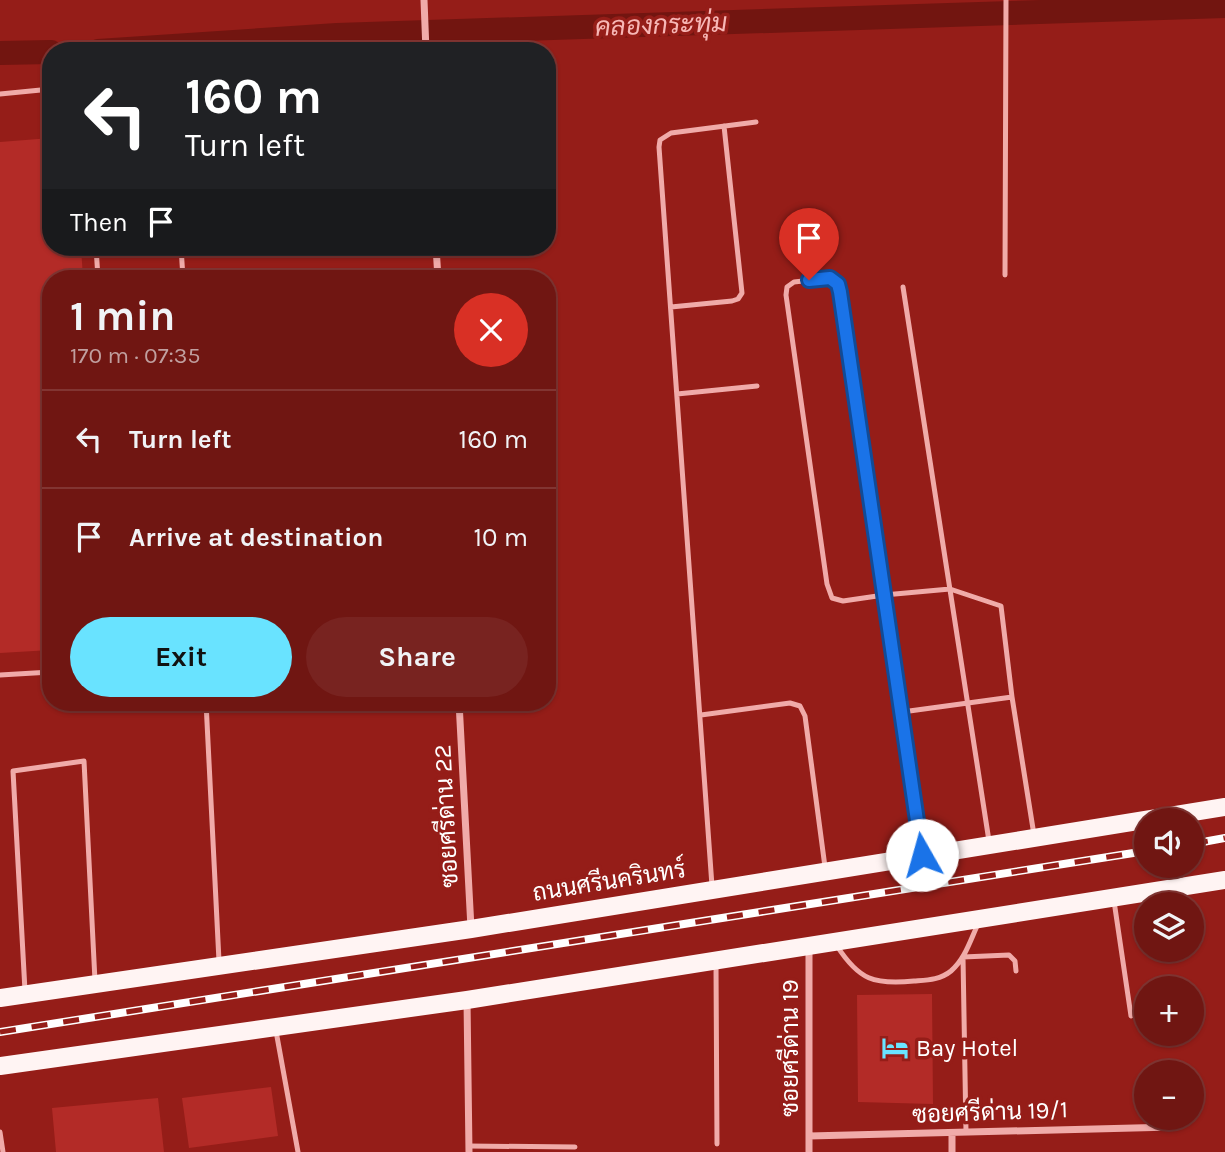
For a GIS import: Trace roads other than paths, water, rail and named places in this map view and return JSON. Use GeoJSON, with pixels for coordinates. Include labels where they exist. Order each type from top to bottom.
{"type":"FeatureCollection","features":[{"type":"Feature","properties":{"kind":"main road","name":"ถนนศรีนครินทร์"},"geometry":{"type":"LineString","coordinates":[[0,998],[471,929],[1225,807]]}},
{"type":"Feature","properties":{"kind":"main road"},"geometry":{"type":"LineString","coordinates":[[0,1066],[467,1000],[1225,880]]}},
{"type":"Feature","properties":{"kind":"street"},"geometry":{"type":"LineString","coordinates":[[424,3],[426,42]]}},
{"type":"Feature","properties":{"kind":"street","name":"ซอยศรีด่าน 22"},"geometry":{"type":"LineString","coordinates":[[459,711],[471,929]]}},
{"type":"Feature","properties":{"kind":"street","name":"ซอยศรีด่าน 19"},"geometry":{"type":"LineString","coordinates":[[809,1152],[810,945]]}},
{"type":"Feature","properties":{"kind":"street"},"geometry":{"type":"LineString","coordinates":[[467,1000],[469,1149]]}},
{"type":"Feature","properties":{"kind":"street","name":"ซอยศรีด่าน 19/1"},"geometry":{"type":"LineString","coordinates":[[809,1136],[1134,1127]]}},
{"type":"Feature","properties":{"kind":"street"},"geometry":{"type":"LineString","coordinates":[[952,1133],[952,1152]]}},
{"type":"Feature","properties":{"kind":"lane"},"geometry":{"type":"LineString","coordinates":[[1005,275],[1006,0]]}},
{"type":"Feature","properties":{"kind":"lane"},"geometry":{"type":"LineString","coordinates":[[0,94],[42,90]]}},
{"type":"Feature","properties":{"kind":"lane"},"geometry":{"type":"LineString","coordinates":[[712,889],[660,140],[671,133],[756,122]]}},
{"type":"Feature","properties":{"kind":"lane"},"geometry":{"type":"LineString","coordinates":[[671,307],[732,301],[738,299],[742,293],[724,126]]}},
{"type":"Feature","properties":{"kind":"lane"},"geometry":{"type":"LineString","coordinates":[[922,855],[902,712],[884,594],[838,284],[830,278],[794,282],[787,287],[786,295],[830,594],[832,598],[843,601],[884,594],[950,589],[1001,606],[1035,837]]}},
{"type":"Feature","properties":{"kind":"lane"},"geometry":{"type":"LineString","coordinates":[[903,287],[989,844]]}},
{"type":"Feature","properties":{"kind":"lane"},"geometry":{"type":"LineString","coordinates":[[677,394],[757,386]]}},
{"type":"Feature","properties":{"kind":"lane"},"geometry":{"type":"LineString","coordinates":[[0,675],[42,673]]}},
{"type":"Feature","properties":{"kind":"lane"},"geometry":{"type":"LineString","coordinates":[[902,712],[1013,697]]}},
{"type":"Feature","properties":{"kind":"lane"},"geometry":{"type":"LineString","coordinates":[[701,715],[790,703],[800,706],[805,716],[825,871]]}},
{"type":"Feature","properties":{"kind":"lane"},"geometry":{"type":"LineString","coordinates":[[206,711],[220,964]]}},
{"type":"Feature","properties":{"kind":"lane"},"geometry":{"type":"LineString","coordinates":[[25,994],[13,771],[84,761],[96,982]]}},
{"type":"Feature","properties":{"kind":"lane"},"geometry":{"type":"LineString","coordinates":[[1113,897],[1130,1016]]}},
{"type":"Feature","properties":{"kind":"lane"},"geometry":{"type":"LineString","coordinates":[[834,940],[850,966],[877,982],[894,983],[941,977],[953,969],[963,957],[980,918]]}},
{"type":"Feature","properties":{"kind":"lane"},"geometry":{"type":"LineString","coordinates":[[963,957],[1009,955],[1015,961],[1016,971]]}},
{"type":"Feature","properties":{"kind":"lane"},"geometry":{"type":"LineString","coordinates":[[963,957],[966,1132]]}},
{"type":"Feature","properties":{"kind":"lane"},"geometry":{"type":"LineString","coordinates":[[716,960],[717,1144]]}},
{"type":"Feature","properties":{"kind":"lane"},"geometry":{"type":"LineString","coordinates":[[275,1027],[298,1152]]}},
{"type":"Feature","properties":{"kind":"lane"},"geometry":{"type":"LineString","coordinates":[[0,1132],[3,1152]]}},
{"type":"Feature","properties":{"kind":"lane"},"geometry":{"type":"LineString","coordinates":[[469,1149],[575,1147]]}},
{"type":"Feature","properties":{"kind":"waterway","name":"คลองกระทุ่ม"},"geometry":{"type":"LineString","coordinates":[[232,42],[337,35],[1225,6]]}},
{"type":"Feature","properties":{"kind":"waterway","name":"คลองกระทุ่ม"},"geometry":{"type":"LineString","coordinates":[[0,53],[42,52]]}},
{"type":"Feature","properties":{"kind":"railway"},"geometry":{"type":"LineString","coordinates":[[1204,842],[1225,838]]}},
{"type":"Feature","properties":{"kind":"railway"},"geometry":{"type":"LineString","coordinates":[[0,1032],[1134,853]]}},
{"type":"Feature","properties":{"kind":"place","name":"Bay Hotel"},"geometry":{"type":"Point","coordinates":[895,1048]}}]}
